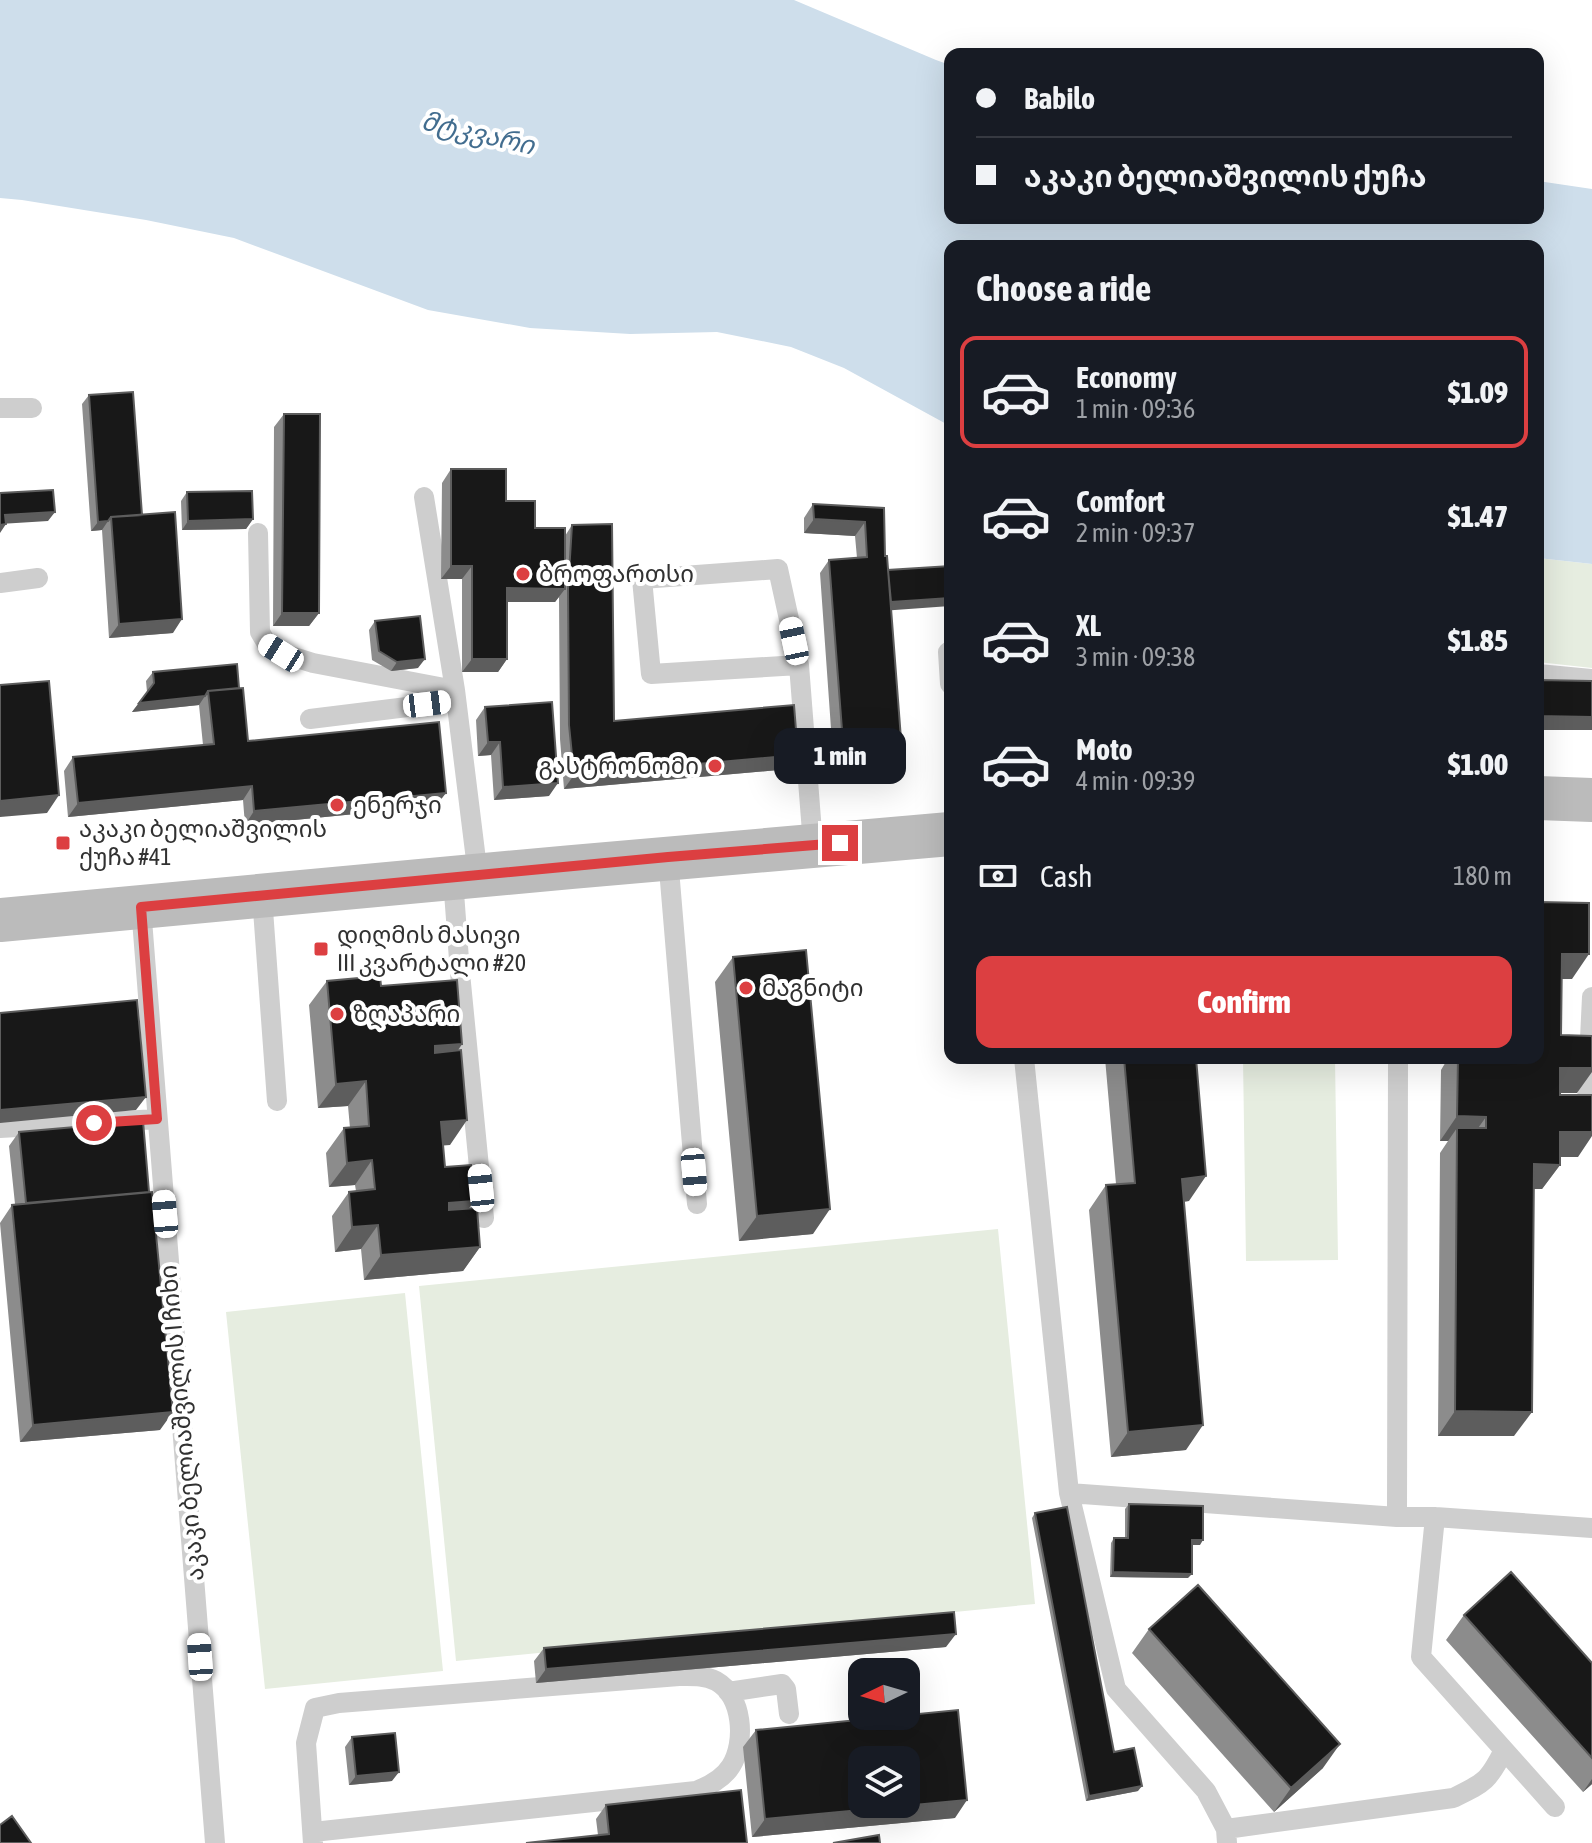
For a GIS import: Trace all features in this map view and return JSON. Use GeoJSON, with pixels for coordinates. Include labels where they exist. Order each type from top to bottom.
{"type":"FeatureCollection","features":[{"type":"Feature","properties":{"kind":"main road"},"geometry":{"type":"LineString","coordinates":[[1544,798],[1592,800]]}},
{"type":"Feature","properties":{"kind":"main road"},"geometry":{"type":"LineString","coordinates":[[0,920],[668,857],[944,834]]}},
{"type":"Feature","properties":{"kind":"lane"},"geometry":{"type":"LineString","coordinates":[[0,408],[32,408]]}},
{"type":"Feature","properties":{"kind":"lane"},"geometry":{"type":"LineString","coordinates":[[424,497],[456,695],[465,877],[461,989],[484,1218]]}},
{"type":"Feature","properties":{"kind":"lane"},"geometry":{"type":"LineString","coordinates":[[258,533],[260,632],[267,644],[281,653],[313,663],[456,695]]}},
{"type":"Feature","properties":{"kind":"lane"},"geometry":{"type":"LineString","coordinates":[[799,665],[651,674],[642,579],[778,569],[799,665],[813,845]]}},
{"type":"Feature","properties":{"kind":"lane"},"geometry":{"type":"LineString","coordinates":[[0,583],[38,578]]}},
{"type":"Feature","properties":{"kind":"lane"},"geometry":{"type":"LineString","coordinates":[[1544,675],[1592,679]]}},
{"type":"Feature","properties":{"kind":"lane"},"geometry":{"type":"LineString","coordinates":[[310,719],[456,695]]}},
{"type":"Feature","properties":{"kind":"lane"},"geometry":{"type":"LineString","coordinates":[[668,857],[697,1204]]}},
{"type":"Feature","properties":{"kind":"lane"},"geometry":{"type":"LineString","coordinates":[[262,896],[277,1101]]}},
{"type":"Feature","properties":{"kind":"lane","name":"აკაკი ბელიაშვილის I ჩიხი"},"geometry":{"type":"LineString","coordinates":[[141,907],[215,1843]]}},
{"type":"Feature","properties":{"kind":"lane"},"geometry":{"type":"LineString","coordinates":[[1586,1134],[1592,997]]}},
{"type":"Feature","properties":{"kind":"lane"},"geometry":{"type":"LineString","coordinates":[[1025,1064],[1069,1493],[1116,1689],[1206,1791],[1227,1836],[1453,1798],[1480,1785],[1493,1773],[1504,1750]]}},
{"type":"Feature","properties":{"kind":"lane"},"geometry":{"type":"LineString","coordinates":[[1397,1517],[1398,1064]]}},
{"type":"Feature","properties":{"kind":"lane"},"geometry":{"type":"LineString","coordinates":[[0,1128],[157,1119]]}},
{"type":"Feature","properties":{"kind":"lane"},"geometry":{"type":"LineString","coordinates":[[1069,1493],[1592,1528]]}},
{"type":"Feature","properties":{"kind":"lane"},"geometry":{"type":"LineString","coordinates":[[1435,1517],[1421,1657],[1555,1807]]}},
{"type":"Feature","properties":{"kind":"lane"},"geometry":{"type":"LineString","coordinates":[[679,1676],[703,1676],[719,1682],[736,1706],[740,1724],[739,1747],[731,1767],[713,1784],[696,1791],[313,1838],[306,1743],[315,1708],[339,1703],[679,1676]]}},
{"type":"Feature","properties":{"kind":"lane"},"geometry":{"type":"LineString","coordinates":[[728,1692],[782,1684],[786,1689],[789,1714]]}},
{"type":"Feature","properties":{"kind":"shaded area"},"geometry":{"type":"Polygon","coordinates":[[[1544,559],[1592,564],[1592,668],[1544,663],[1544,559]]]}},
{"type":"Feature","properties":{"kind":"shaded area"},"geometry":{"type":"Polygon","coordinates":[[[1243,1064],[1335,1064],[1338,1260],[1246,1261],[1243,1064]]]}},
{"type":"Feature","properties":{"kind":"shaded area"},"geometry":{"type":"Polygon","coordinates":[[[998,1229],[1035,1604],[456,1661],[419,1286],[998,1229]]]}},
{"type":"Feature","properties":{"kind":"shaded area"},"geometry":{"type":"Polygon","coordinates":[[[405,1293],[443,1671],[265,1689],[226,1312],[405,1293]]]}},
{"type":"Feature","properties":{"kind":"water","name":"მტკვარი"},"geometry":{"type":"Polygon","coordinates":[[[0,0],[794,0],[944,63],[944,224],[1544,224],[1544,182],[1592,189],[1592,564],[1544,559],[1544,240],[944,240],[944,423],[844,368],[791,347],[717,332],[630,334],[530,328],[428,310],[234,238],[146,220],[0,198],[0,0]]]}},
{"type":"Feature","properties":{"kind":"building"},"geometry":{"type":"Polygon","coordinates":[[[133,392],[142,515],[111,517],[108,521],[98,522],[89,395],[133,392]]]}},
{"type":"Feature","properties":{"kind":"building"},"geometry":{"type":"Polygon","coordinates":[[[284,414],[320,414],[319,613],[282,613],[284,414]]]}},
{"type":"Feature","properties":{"kind":"building"},"geometry":{"type":"Polygon","coordinates":[[[451,469],[506,469],[506,501],[535,501],[535,528],[565,528],[565,589],[507,588],[507,659],[472,659],[472,566],[451,566],[451,469]]]}},
{"type":"Feature","properties":{"kind":"building"},"geometry":{"type":"Polygon","coordinates":[[[53,490],[55,512],[5,515],[6,524],[0,525],[0,493],[53,490]]]}},
{"type":"Feature","properties":{"kind":"building"},"geometry":{"type":"Polygon","coordinates":[[[252,491],[253,519],[188,521],[187,492],[252,491]]]}},
{"type":"Feature","properties":{"kind":"building"},"geometry":{"type":"Polygon","coordinates":[[[813,504],[884,508],[885,556],[901,739],[843,743],[829,560],[867,557],[865,522],[814,519],[813,504]]]}},
{"type":"Feature","properties":{"kind":"building"},"geometry":{"type":"Polygon","coordinates":[[[175,512],[182,619],[119,624],[111,517],[175,512]]]}},
{"type":"Feature","properties":{"kind":"building"},"geometry":{"type":"Polygon","coordinates":[[[612,524],[614,721],[794,705],[798,755],[574,775],[569,725],[568,589],[572,525],[612,524]]]}},
{"type":"Feature","properties":{"kind":"building"},"geometry":{"type":"Polygon","coordinates":[[[944,566],[944,598],[891,602],[888,570],[944,566]]]}},
{"type":"Feature","properties":{"kind":"building"},"geometry":{"type":"Polygon","coordinates":[[[420,616],[425,659],[397,662],[379,651],[375,621],[420,616]]]}},
{"type":"Feature","properties":{"kind":"building"},"geometry":{"type":"Polygon","coordinates":[[[237,664],[239,688],[208,691],[205,696],[139,703],[154,683],[153,672],[237,664]]]}},
{"type":"Feature","properties":{"kind":"building"},"geometry":{"type":"Polygon","coordinates":[[[1544,680],[1592,681],[1592,717],[1544,716],[1544,680]]]}},
{"type":"Feature","properties":{"kind":"building"},"geometry":{"type":"Polygon","coordinates":[[[49,681],[59,795],[0,801],[0,685],[49,681]]]}},
{"type":"Feature","properties":{"kind":"building"},"geometry":{"type":"Polygon","coordinates":[[[243,688],[248,741],[439,722],[446,793],[254,811],[252,786],[78,803],[73,757],[214,744],[208,691],[243,688]]]}},
{"type":"Feature","properties":{"kind":"building"},"geometry":{"type":"Polygon","coordinates":[[[552,702],[558,783],[503,787],[500,742],[488,742],[485,707],[552,702]]]}},
{"type":"Feature","properties":{"kind":"building"},"geometry":{"type":"Polygon","coordinates":[[[1544,902],[1589,903],[1589,954],[1562,954],[1561,1035],[1592,1036],[1592,1068],[1560,1068],[1560,1095],[1592,1095],[1592,1132],[1560,1132],[1560,1165],[1534,1164],[1532,1412],[1455,1411],[1457,1128],[1486,1128],[1486,1117],[1457,1116],[1458,1064],[1544,1064],[1544,902]]]}},
{"type":"Feature","properties":{"kind":"building"},"geometry":{"type":"Polygon","coordinates":[[[806,950],[830,1209],[757,1216],[733,957],[806,950]]]}},
{"type":"Feature","properties":{"kind":"building"},"geometry":{"type":"Polygon","coordinates":[[[380,976],[381,986],[457,980],[462,1044],[435,1046],[435,1053],[461,1050],[467,1120],[441,1122],[445,1167],[471,1165],[474,1201],[449,1203],[449,1210],[477,1208],[480,1247],[381,1255],[378,1225],[352,1227],[349,1192],[375,1189],[372,1160],[347,1163],[344,1128],[369,1126],[366,1081],[336,1084],[327,981],[380,976]]]}},
{"type":"Feature","properties":{"kind":"building"},"geometry":{"type":"Polygon","coordinates":[[[137,1000],[146,1097],[0,1110],[0,1013],[137,1000]]]}},
{"type":"Feature","properties":{"kind":"building"},"geometry":{"type":"Polygon","coordinates":[[[1125,1064],[1197,1064],[1206,1176],[1182,1179],[1203,1425],[1128,1432],[1106,1185],[1135,1183],[1125,1064]]]}},
{"type":"Feature","properties":{"kind":"building"},"geometry":{"type":"Polygon","coordinates":[[[143,1121],[149,1192],[26,1203],[19,1132],[143,1121]]]}},
{"type":"Feature","properties":{"kind":"building"},"geometry":{"type":"Polygon","coordinates":[[[152,1192],[173,1412],[33,1425],[12,1205],[152,1192]]]}},
{"type":"Feature","properties":{"kind":"building"},"geometry":{"type":"Polygon","coordinates":[[[1129,1504],[1203,1506],[1203,1540],[1192,1540],[1192,1574],[1113,1572],[1114,1538],[1128,1538],[1129,1504]]]}},
{"type":"Feature","properties":{"kind":"building"},"geometry":{"type":"Polygon","coordinates":[[[1067,1507],[1114,1752],[1134,1748],[1142,1786],[1089,1796],[1035,1513],[1067,1507]]]}},
{"type":"Feature","properties":{"kind":"building"},"geometry":{"type":"Polygon","coordinates":[[[1511,1572],[1592,1663],[1592,1758],[1464,1615],[1511,1572]]]}},
{"type":"Feature","properties":{"kind":"building"},"geometry":{"type":"Polygon","coordinates":[[[1198,1585],[1340,1744],[1291,1788],[1149,1629],[1198,1585]]]}},
{"type":"Feature","properties":{"kind":"building"},"geometry":{"type":"Polygon","coordinates":[[[954,1612],[956,1634],[546,1669],[544,1648],[954,1612]]]}},
{"type":"Feature","properties":{"kind":"building"},"geometry":{"type":"Polygon","coordinates":[[[958,1710],[967,1800],[920,1804],[920,1746],[848,1746],[848,1811],[765,1819],[756,1730],[848,1721],[848,1730],[920,1730],[920,1714],[958,1710]]]}},
{"type":"Feature","properties":{"kind":"building"},"geometry":{"type":"Polygon","coordinates":[[[395,1733],[399,1772],[356,1776],[352,1737],[395,1733]]]}},
{"type":"Feature","properties":{"kind":"building"},"geometry":{"type":"Polygon","coordinates":[[[741,1790],[747,1843],[526,1843],[609,1834],[606,1805],[741,1790]]]}},
{"type":"Feature","properties":{"kind":"building"},"geometry":{"type":"Polygon","coordinates":[[[12,1816],[31,1843],[0,1843],[0,1825],[12,1816]]]}},
{"type":"Feature","properties":{"kind":"building"},"geometry":{"type":"Polygon","coordinates":[[[879,1835],[880,1843],[833,1843],[879,1835]]]}},
{"type":"Feature","properties":{"kind":"place","name":"ბროფართსი"},"geometry":{"type":"Point","coordinates":[523,574]}},
{"type":"Feature","properties":{"kind":"place","name":"გასტრონომი"},"geometry":{"type":"Point","coordinates":[715,766]}},
{"type":"Feature","properties":{"kind":"place","name":"ენერჯი"},"geometry":{"type":"Point","coordinates":[337,805]}},
{"type":"Feature","properties":{"kind":"place","name":"აკაკი ბელიაშვილის ქუჩა #41"},"geometry":{"type":"Point","coordinates":[63,843]}},
{"type":"Feature","properties":{"kind":"place","name":"დიღმის მასივი III კვარტალი #20"},"geometry":{"type":"Point","coordinates":[321,949]}},
{"type":"Feature","properties":{"kind":"place","name":"მაგნიტი"},"geometry":{"type":"Point","coordinates":[746,988]}},
{"type":"Feature","properties":{"kind":"place","name":"ზღაპარი"},"geometry":{"type":"Point","coordinates":[337,1014]}},
{"type":"Feature","properties":{"kind":"route"},"geometry":{"type":"LineString","coordinates":[[94,1123],[157,1119],[141,907],[840,843]]}}]}
